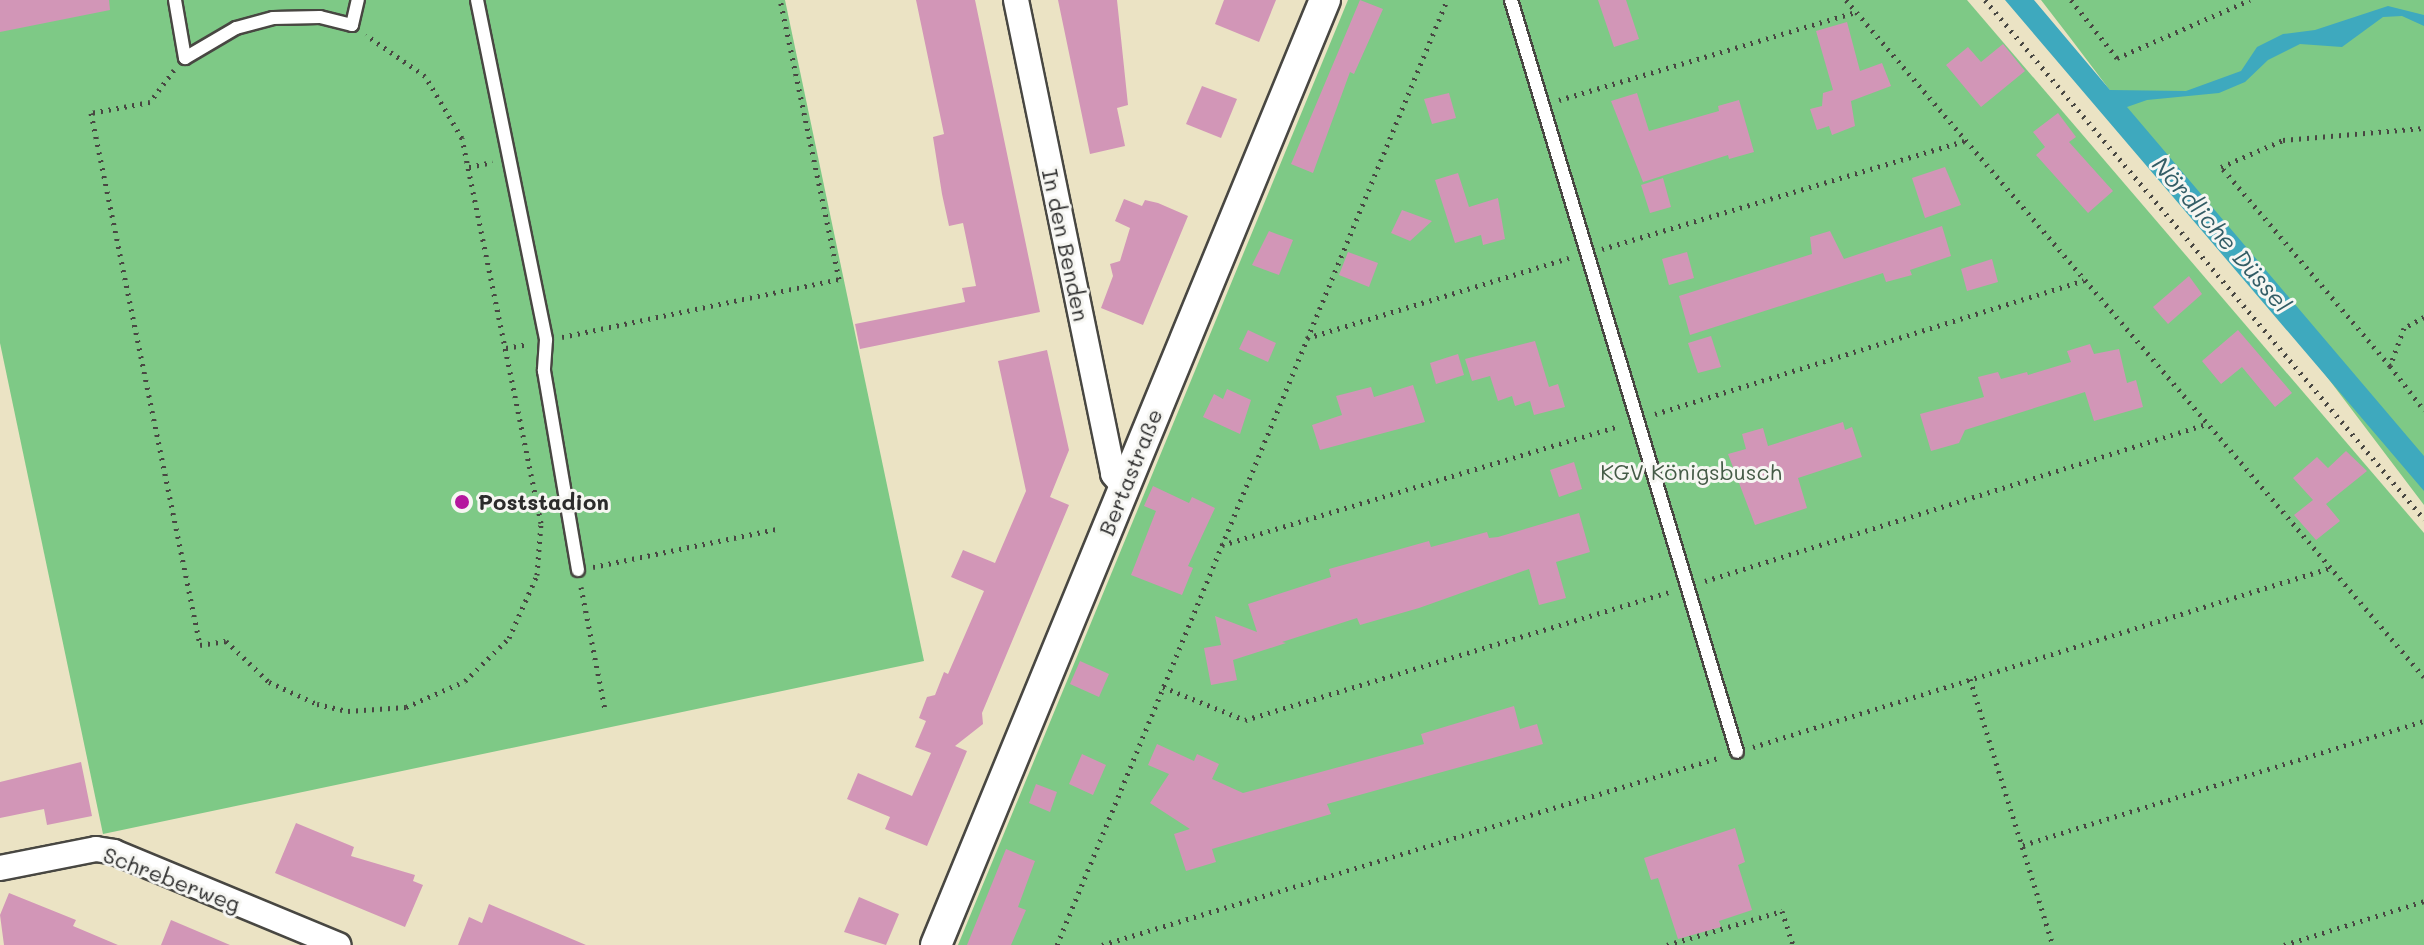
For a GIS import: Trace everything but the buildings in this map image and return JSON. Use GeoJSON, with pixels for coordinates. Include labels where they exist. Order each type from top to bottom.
{"type":"FeatureCollection","features":[{"type":"Feature","properties":{"kind":"street","name":"In den Benden"},"geometry":{"type":"LineString","coordinates":[[1016,0],[1113,474],[1124,487]]}},
{"type":"Feature","properties":{"kind":"street","name":"Bertastraße"},"geometry":{"type":"LineString","coordinates":[[936,945],[1325,0]]}},
{"type":"Feature","properties":{"kind":"street","name":"Schreberweg"},"geometry":{"type":"LineString","coordinates":[[0,868],[96,849],[114,852],[339,945]]}},
{"type":"Feature","properties":{"kind":"lane"},"geometry":{"type":"LineString","coordinates":[[175,0],[185,58],[236,28],[273,18],[320,17],[352,25],[358,0]]}},
{"type":"Feature","properties":{"kind":"lane"},"geometry":{"type":"LineString","coordinates":[[477,0],[546,340],[544,371],[578,570]]}},
{"type":"Feature","properties":{"kind":"lane"},"geometry":{"type":"LineString","coordinates":[[1511,0],[1737,752]]}},
{"type":"Feature","properties":{"kind":"path"},"geometry":{"type":"LineString","coordinates":[[506,348],[839,279],[780,0]]}},
{"type":"Feature","properties":{"kind":"path"},"geometry":{"type":"LineString","coordinates":[[1057,945],[1447,0]]}},
{"type":"Feature","properties":{"kind":"path"},"geometry":{"type":"LineString","coordinates":[[1846,0],[2424,677]]}},
{"type":"Feature","properties":{"kind":"path"},"geometry":{"type":"LineString","coordinates":[[1985,0],[2424,519]]}},
{"type":"Feature","properties":{"kind":"path"},"geometry":{"type":"LineString","coordinates":[[2071,0],[2117,58],[2250,0]]}},
{"type":"Feature","properties":{"kind":"path"},"geometry":{"type":"LineString","coordinates":[[1542,105],[1856,11]]}},
{"type":"Feature","properties":{"kind":"path"},"geometry":{"type":"LineString","coordinates":[[185,58],[150,102],[91,113],[200,645],[226,641],[253,670],[283,690],[348,711],[382,711],[428,700],[465,681],[496,653],[522,616],[541,555],[540,515],[454,120],[437,90],[408,60],[352,25]]}},
{"type":"Feature","properties":{"kind":"path"},"geometry":{"type":"LineString","coordinates":[[2424,128],[2283,140],[2221,167],[2424,410]]}},
{"type":"Feature","properties":{"kind":"path"},"geometry":{"type":"LineString","coordinates":[[1306,339],[1965,141]]}},
{"type":"Feature","properties":{"kind":"path"},"geometry":{"type":"LineString","coordinates":[[2390,366],[2404,328],[2424,317]]}},
{"type":"Feature","properties":{"kind":"path"},"geometry":{"type":"LineString","coordinates":[[605,709],[578,570],[777,529]]}},
{"type":"Feature","properties":{"kind":"path"},"geometry":{"type":"LineString","coordinates":[[1970,679],[2053,945]]}},
{"type":"Feature","properties":{"kind":"path"},"geometry":{"type":"LineString","coordinates":[[2023,845],[2424,721]]}},
{"type":"Feature","properties":{"kind":"path"},"geometry":{"type":"LineString","coordinates":[[2284,945],[2424,901]]}},
{"type":"Feature","properties":{"kind":"path"},"geometry":{"type":"LineString","coordinates":[[1667,945],[1782,911],[1793,945]]}},
{"type":"Feature","properties":{"kind":"green space","name":"Poststadion"},"geometry":{"type":"Polygon","coordinates":[[[0,0],[785,0],[924,661],[103,834],[0,343],[0,0]]]}},
{"type":"Feature","properties":{"kind":"green space","name":"KGV Königsbusch"},"geometry":{"type":"Polygon","coordinates":[[[1348,0],[1967,0],[2424,533],[2424,945],[958,945],[1348,0]]]}},
{"type":"Feature","properties":{"kind":"green space"},"geometry":{"type":"Polygon","coordinates":[[[2041,0],[2424,0],[2424,505],[2068,35],[2041,0]]]}},
{"type":"Feature","properties":{"kind":"water","name":"Nördliche Düssel"},"geometry":{"type":"Polygon","coordinates":[[[2005,0],[2034,0],[2110,90],[2186,91],[2241,71],[2257,47],[2283,34],[2315,30],[2388,6],[2424,15],[2424,26],[2402,16],[2383,17],[2342,47],[2300,44],[2268,60],[2245,82],[2219,93],[2147,100],[2127,107],[2424,456],[2424,491],[2005,0]]]}},
{"type":"Feature","properties":{"kind":"place","name":"Poststadion"},"geometry":{"type":"Point","coordinates":[462,502]}}]}
